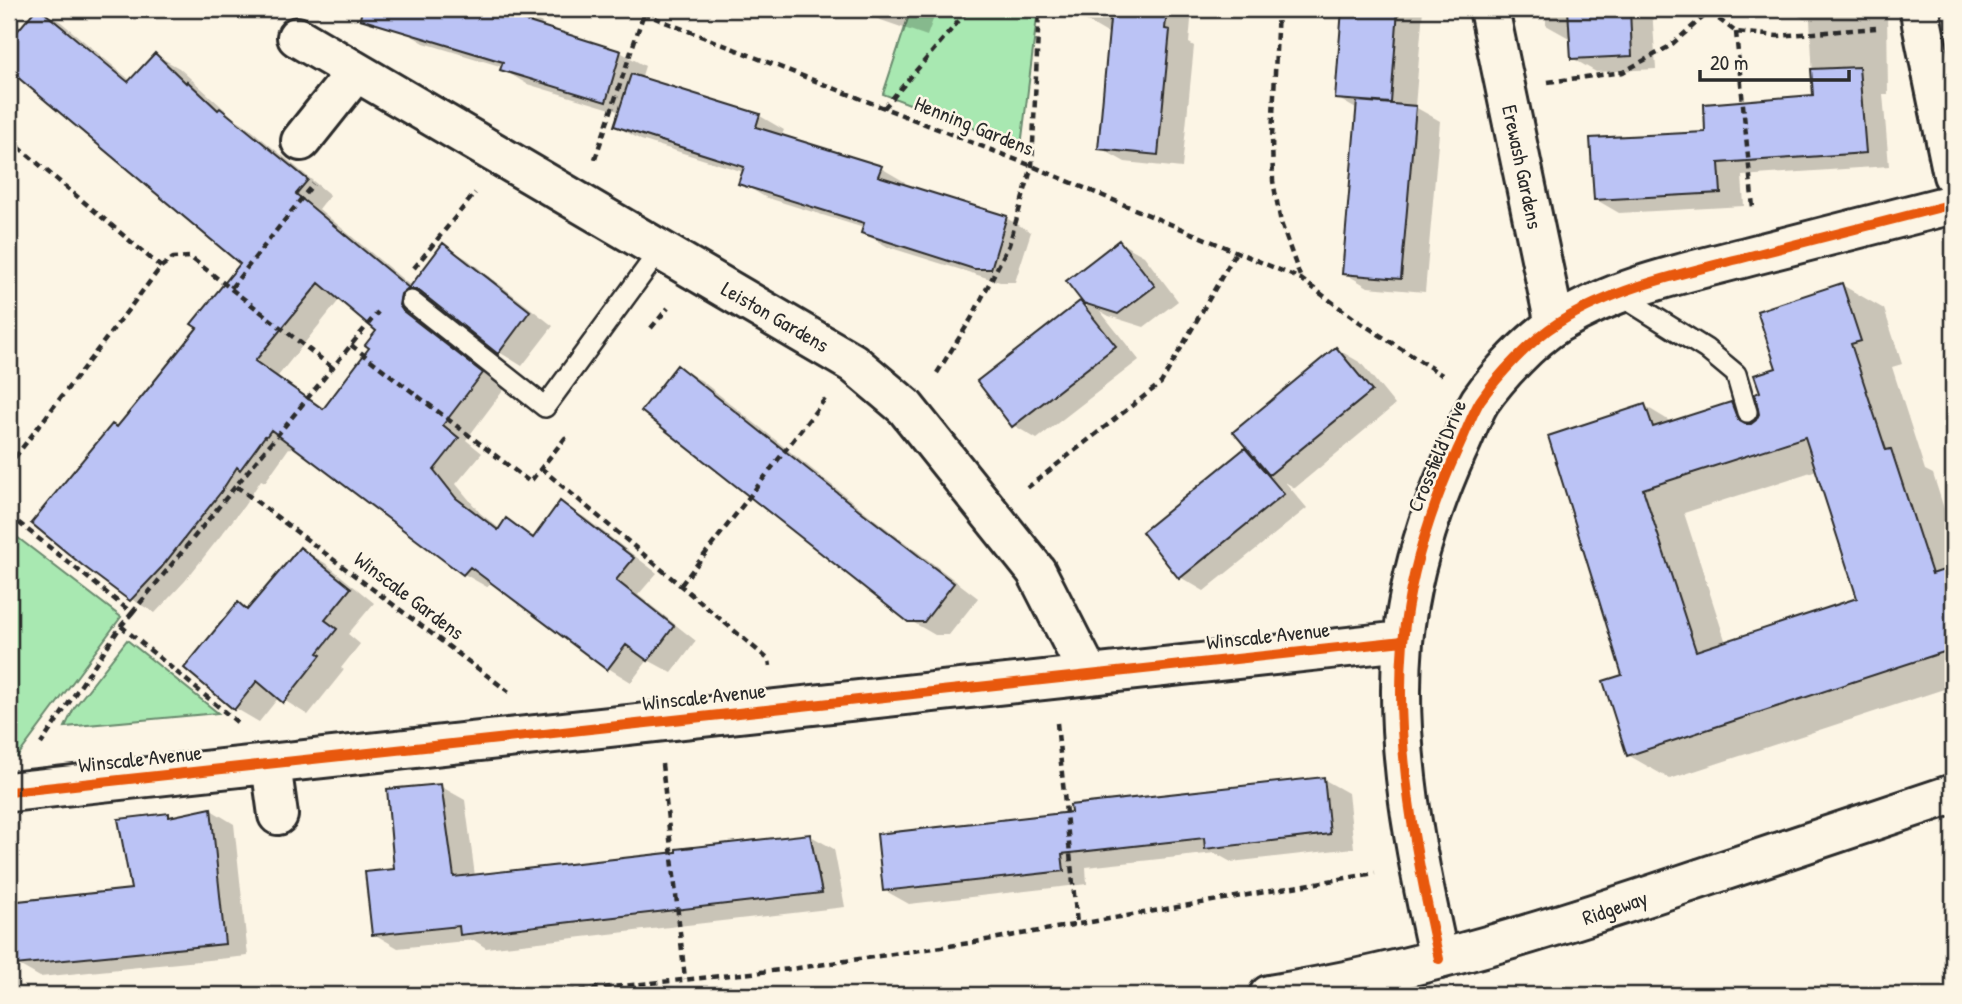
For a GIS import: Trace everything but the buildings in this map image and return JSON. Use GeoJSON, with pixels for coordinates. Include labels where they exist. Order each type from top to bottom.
{"type":"FeatureCollection","features":[{"type":"Feature","properties":{"kind":"street","name":"Erewash Gardens"},"geometry":{"type":"LineString","coordinates":[[1489,9],[1555,325]]}},
{"type":"Feature","properties":{"kind":"street"},"geometry":{"type":"LineString","coordinates":[[1921,17],[1953,175]]}},
{"type":"Feature","properties":{"kind":"street","name":"Leiston Gardens"},"geometry":{"type":"LineString","coordinates":[[297,37],[853,363],[905,407],[1036,571],[1071,677]]}},
{"type":"Feature","properties":{"kind":"street"},"geometry":{"type":"LineString","coordinates":[[301,141],[356,72]]}},
{"type":"Feature","properties":{"kind":"street","name":"Crossfield Drive"},"geometry":{"type":"LineString","coordinates":[[1439,959],[1418,865],[1406,772],[1400,708],[1403,641],[1410,596],[1425,536],[1447,475],[1480,402],[1515,358],[1555,325],[1586,307],[1617,294],[1673,275],[1953,204]]}},
{"type":"Feature","properties":{"kind":"street","name":"Winscale Avenue"},"geometry":{"type":"LineString","coordinates":[[9,792],[1403,641]]}},
{"type":"Feature","properties":{"kind":"street"},"geometry":{"type":"LineString","coordinates":[[271,764],[278,815]]}},
{"type":"Feature","properties":{"kind":"street","name":"Ridgeway"},"geometry":{"type":"LineString","coordinates":[[1269,995],[1323,987],[1566,924],[1953,794]]}},
{"type":"Feature","properties":{"kind":"lane"},"geometry":{"type":"LineString","coordinates":[[411,301],[545,407],[660,250]]}},
{"type":"Feature","properties":{"kind":"lane"},"geometry":{"type":"LineString","coordinates":[[1617,294],[1706,349],[1736,374],[1747,412]]}},
{"type":"Feature","properties":{"kind":"path"},"geometry":{"type":"LineString","coordinates":[[884,108],[969,9]]}},
{"type":"Feature","properties":{"kind":"path"},"geometry":{"type":"LineString","coordinates":[[939,370],[971,319],[1009,245],[1032,166],[1040,9]]}},
{"type":"Feature","properties":{"kind":"path"},"geometry":{"type":"LineString","coordinates":[[1278,9],[1272,136],[1273,181],[1281,223],[1301,279]]}},
{"type":"Feature","properties":{"kind":"path"},"geometry":{"type":"LineString","coordinates":[[1506,88],[1623,72],[1670,46],[1708,10],[1736,32],[1777,36],[1921,17]]}},
{"type":"Feature","properties":{"kind":"path"},"geometry":{"type":"LineString","coordinates":[[594,162],[644,13]]}},
{"type":"Feature","properties":{"kind":"path"},"geometry":{"type":"LineString","coordinates":[[1736,32],[1757,254]]}},
{"type":"Feature","properties":{"kind":"path"},"geometry":{"type":"LineString","coordinates":[[9,139],[161,267]]}},
{"type":"Feature","properties":{"kind":"path"},"geometry":{"type":"LineString","coordinates":[[411,272],[503,158]]}},
{"type":"Feature","properties":{"kind":"path"},"geometry":{"type":"LineString","coordinates":[[231,288],[315,181]]}},
{"type":"Feature","properties":{"kind":"path"},"geometry":{"type":"LineString","coordinates":[[992,515],[1161,383],[1236,252]]}},
{"type":"Feature","properties":{"kind":"path"},"geometry":{"type":"LineString","coordinates":[[9,465],[161,267],[173,258],[190,257],[333,368]]}},
{"type":"Feature","properties":{"kind":"path"},"geometry":{"type":"LineString","coordinates":[[39,747],[121,626],[385,303]]}},
{"type":"Feature","properties":{"kind":"path"},"geometry":{"type":"LineString","coordinates":[[681,585],[853,363]]}},
{"type":"Feature","properties":{"kind":"path"},"geometry":{"type":"LineString","coordinates":[[541,468],[769,660],[774,709]]}},
{"type":"Feature","properties":{"kind":"path"},"geometry":{"type":"LineString","coordinates":[[9,515],[132,612]]}},
{"type":"Feature","properties":{"kind":"path"},"geometry":{"type":"LineString","coordinates":[[121,626],[240,725],[271,764]]}},
{"type":"Feature","properties":{"kind":"path"},"geometry":{"type":"LineString","coordinates":[[1071,677],[1077,924]]}},
{"type":"Feature","properties":{"kind":"path"},"geometry":{"type":"LineString","coordinates":[[657,722],[685,979]]}},
{"type":"Feature","properties":{"kind":"path"},"geometry":{"type":"LineString","coordinates":[[531,995],[805,967],[969,943],[1418,865]]}},
{"type":"Feature","properties":{"kind":"green space"},"geometry":{"type":"Polygon","coordinates":[[[911,9],[1038,9],[1021,146],[883,94],[911,9]]]}},
{"type":"Feature","properties":{"kind":"green space"},"geometry":{"type":"Polygon","coordinates":[[[9,531],[121,617],[17,757],[9,754],[9,531]]]}},
{"type":"Feature","properties":{"kind":"green space"},"geometry":{"type":"Polygon","coordinates":[[[127,640],[218,713],[65,727],[74,708],[127,640]]]}},
{"type":"Feature","properties":{"kind":"cycle path"},"geometry":{"type":"LineString","coordinates":[[1439,959],[1422,881],[1404,762],[1401,682],[1403,642],[1410,593],[1430,521],[1447,474],[1480,401],[1505,369],[1558,323],[1580,310],[1627,290],[1953,204]]}},
{"type":"Feature","properties":{"kind":"cycle path"},"geometry":{"type":"LineString","coordinates":[[9,792],[1403,641]]}}]}
